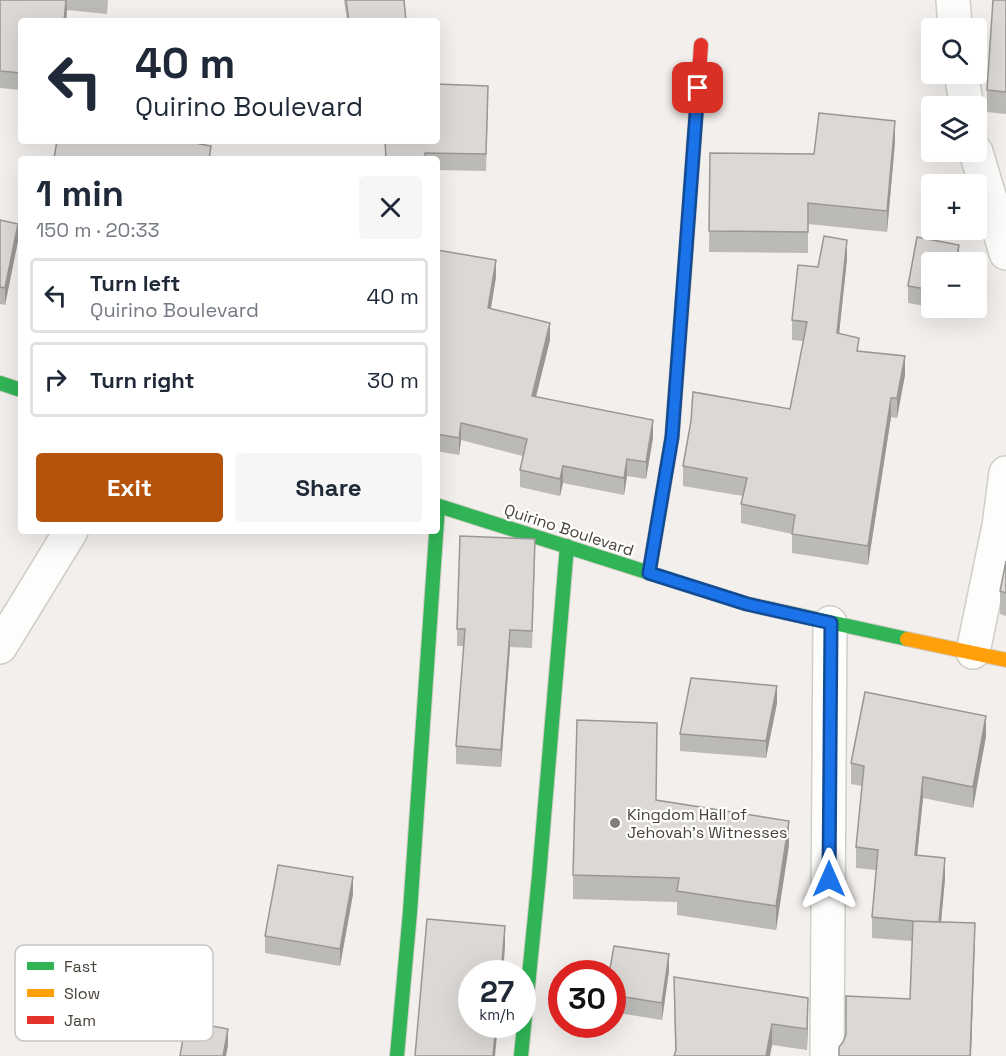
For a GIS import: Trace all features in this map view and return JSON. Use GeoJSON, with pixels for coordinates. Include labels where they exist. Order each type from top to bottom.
{"type":"FeatureCollection","features":[{"type":"Feature","properties":{"kind":"street"},"geometry":{"type":"LineString","coordinates":[[953,0],[954,18]]}},
{"type":"Feature","properties":{"kind":"street"},"geometry":{"type":"LineString","coordinates":[[649,573],[672,437],[701,45]]}},
{"type":"Feature","properties":{"kind":"street"},"geometry":{"type":"LineString","coordinates":[[979,162],[1006,249]]}},
{"type":"Feature","properties":{"kind":"street"},"geometry":{"type":"LineString","coordinates":[[0,383],[18,389]]}},
{"type":"Feature","properties":{"kind":"street"},"geometry":{"type":"LineString","coordinates":[[973,652],[999,526],[1006,474]]}},
{"type":"Feature","properties":{"kind":"street","name":"Quirino Boulevard"},"geometry":{"type":"LineString","coordinates":[[440,507],[747,604],[1006,660]]}},
{"type":"Feature","properties":{"kind":"street"},"geometry":{"type":"LineString","coordinates":[[0,647],[68,534]]}},
{"type":"Feature","properties":{"kind":"street"},"geometry":{"type":"LineString","coordinates":[[397,1056],[410,912],[435,534]]}},
{"type":"Feature","properties":{"kind":"street"},"geometry":{"type":"LineString","coordinates":[[521,1056],[567,546]]}},
{"type":"Feature","properties":{"kind":"street"},"geometry":{"type":"LineString","coordinates":[[827,1056],[831,623]]}},
{"type":"Feature","properties":{"kind":"building"},"geometry":{"type":"Polygon","coordinates":[[[0,0],[66,0],[64,18],[18,18],[18,73],[0,71],[0,0]]]}},
{"type":"Feature","properties":{"kind":"building"},"geometry":{"type":"Polygon","coordinates":[[[346,0],[404,0],[406,18],[349,18],[346,0]]]}},
{"type":"Feature","properties":{"kind":"building"},"geometry":{"type":"Polygon","coordinates":[[[993,0],[1006,0],[1006,92],[987,90],[993,0]]]}},
{"type":"Feature","properties":{"kind":"building"},"geometry":{"type":"Polygon","coordinates":[[[440,84],[488,86],[486,154],[425,153],[425,156],[386,156],[385,144],[440,144],[440,84]]]}},
{"type":"Feature","properties":{"kind":"building"},"geometry":{"type":"Polygon","coordinates":[[[819,113],[895,121],[887,211],[808,203],[808,232],[709,231],[710,153],[814,154],[819,113]]]}},
{"type":"Feature","properties":{"kind":"building"},"geometry":{"type":"Polygon","coordinates":[[[56,144],[200,144],[211,146],[209,156],[54,156],[56,144]]]}},
{"type":"Feature","properties":{"kind":"building"},"geometry":{"type":"Polygon","coordinates":[[[0,220],[18,224],[5,288],[0,287],[0,220]]]}},
{"type":"Feature","properties":{"kind":"building"},"geometry":{"type":"Polygon","coordinates":[[[824,236],[847,240],[837,333],[859,338],[857,351],[905,356],[897,398],[891,398],[868,546],[792,534],[795,515],[741,504],[747,478],[683,466],[691,421],[693,392],[790,409],[807,322],[792,320],[798,265],[818,267],[824,236]]]}},
{"type":"Feature","properties":{"kind":"building"},"geometry":{"type":"Polygon","coordinates":[[[917,237],[921,240],[959,245],[958,252],[921,252],[921,288],[908,286],[917,237]]]}},
{"type":"Feature","properties":{"kind":"building"},"geometry":{"type":"Polygon","coordinates":[[[440,251],[496,260],[488,308],[550,323],[532,396],[653,420],[646,462],[627,459],[624,478],[563,466],[560,479],[520,470],[527,439],[461,423],[459,438],[440,435],[440,251]]]}},
{"type":"Feature","properties":{"kind":"building"},"geometry":{"type":"Polygon","coordinates":[[[460,536],[535,539],[532,631],[510,630],[501,750],[456,746],[465,629],[457,629],[460,536]]]}},
{"type":"Feature","properties":{"kind":"building"},"geometry":{"type":"Polygon","coordinates":[[[1006,561],[1006,593],[1000,591],[1006,561]]]}},
{"type":"Feature","properties":{"kind":"building"},"geometry":{"type":"Polygon","coordinates":[[[691,678],[777,686],[766,741],[680,734],[691,678]]]}},
{"type":"Feature","properties":{"kind":"building"},"geometry":{"type":"Polygon","coordinates":[[[865,692],[986,716],[973,787],[923,777],[915,855],[945,858],[939,922],[872,917],[878,850],[856,847],[864,766],[851,763],[865,692]]]}},
{"type":"Feature","properties":{"kind":"building"},"geometry":{"type":"Polygon","coordinates":[[[577,720],[657,723],[656,800],[789,821],[776,906],[677,891],[679,878],[573,875],[577,720]]]}},
{"type":"Feature","properties":{"kind":"building"},"geometry":{"type":"Polygon","coordinates":[[[278,865],[353,877],[340,949],[265,936],[278,865]]]}},
{"type":"Feature","properties":{"kind":"building"},"geometry":{"type":"Polygon","coordinates":[[[427,919],[505,926],[502,960],[458,960],[458,1038],[495,1038],[493,1056],[415,1056],[427,919]]]}},
{"type":"Feature","properties":{"kind":"building"},"geometry":{"type":"Polygon","coordinates":[[[913,921],[975,923],[970,1056],[839,1056],[839,1047],[846,1034],[846,996],[910,999],[913,921]]]}},
{"type":"Feature","properties":{"kind":"building"},"geometry":{"type":"Polygon","coordinates":[[[614,946],[669,954],[662,1003],[626,997],[626,960],[612,960],[614,946]]]}},
{"type":"Feature","properties":{"kind":"building"},"geometry":{"type":"Polygon","coordinates":[[[674,977],[808,998],[807,1029],[772,1024],[766,1056],[674,1056],[676,1050],[674,977]]]}},
{"type":"Feature","properties":{"kind":"building"},"geometry":{"type":"Polygon","coordinates":[[[213,1026],[228,1029],[223,1056],[180,1056],[183,1041],[213,1041],[213,1026]]]}},
{"type":"Feature","properties":{"kind":"traffic: fast"},"geometry":{"type":"LineString","coordinates":[[0,383],[18,389]]}},
{"type":"Feature","properties":{"kind":"traffic: fast"},"geometry":{"type":"LineString","coordinates":[[440,506],[747,604],[907,639]]}},
{"type":"Feature","properties":{"kind":"traffic: fast"},"geometry":{"type":"LineString","coordinates":[[397,1056],[410,912],[436,534]]}},
{"type":"Feature","properties":{"kind":"traffic: fast"},"geometry":{"type":"LineString","coordinates":[[521,1056],[567,546]]}},
{"type":"Feature","properties":{"kind":"traffic: slow"},"geometry":{"type":"LineString","coordinates":[[649,573],[672,437],[684,278]]}},
{"type":"Feature","properties":{"kind":"traffic: slow"},"geometry":{"type":"LineString","coordinates":[[907,639],[1006,660]]}},
{"type":"Feature","properties":{"kind":"traffic: jam"},"geometry":{"type":"LineString","coordinates":[[684,278],[701,45]]}},
{"type":"Feature","properties":{"kind":"place","name":"Kingdom Hall of Jehovah's Witnesses"},"geometry":{"type":"Point","coordinates":[615,823]}},
{"type":"Feature","properties":{"kind":"route"},"geometry":{"type":"LineString","coordinates":[[698,88],[672,437],[649,573],[747,604],[831,623],[829,879]]}}]}
